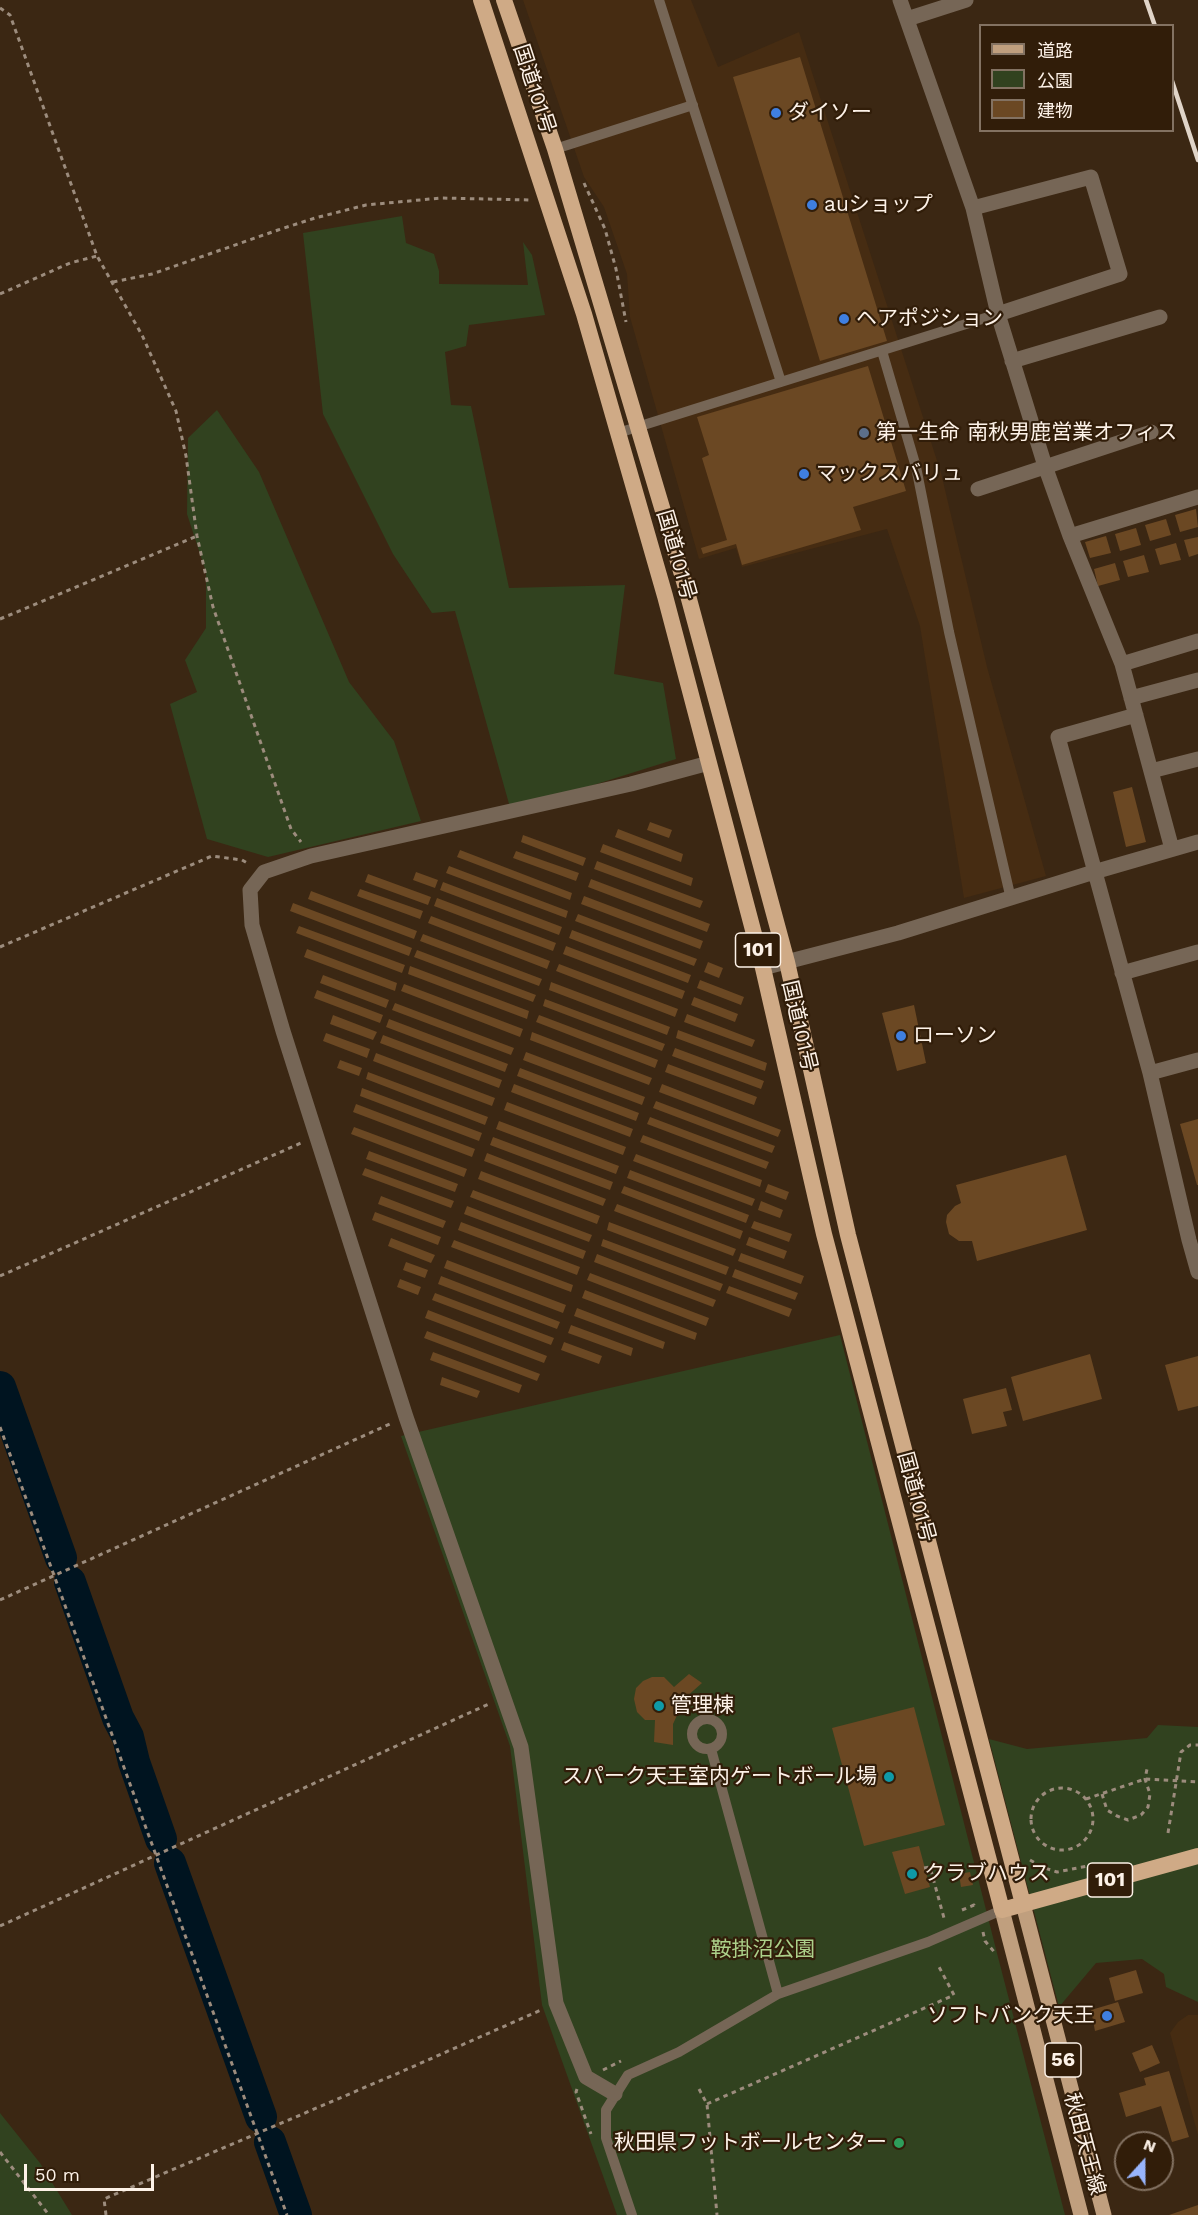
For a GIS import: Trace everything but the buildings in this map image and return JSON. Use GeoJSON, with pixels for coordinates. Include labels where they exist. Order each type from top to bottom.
{"type":"FeatureCollection","features":[{"type":"Feature","properties":{"kind":"highway","name":"国道101号"},"geometry":{"type":"LineString","coordinates":[[481,0],[548,201],[618,433],[709,763],[763,968],[824,1234],[1002,1910]]}},
{"type":"Feature","properties":{"kind":"highway","name":"国道101号"},"geometry":{"type":"LineString","coordinates":[[504,0],[555,149],[686,588],[787,962],[848,1235],[1023,1904]]}},
{"type":"Feature","properties":{"kind":"highway","name":"101"},"geometry":{"type":"LineString","coordinates":[[1002,1910],[1198,1856]]}},
{"type":"Feature","properties":{"kind":"main road","name":"秋田天王線"},"geometry":{"type":"LineString","coordinates":[[1023,1904],[1104,2215]]}},
{"type":"Feature","properties":{"kind":"main road","name":"秋田天王線"},"geometry":{"type":"LineString","coordinates":[[1002,1910],[1081,2215]]}},
{"type":"Feature","properties":{"kind":"street"},"geometry":{"type":"LineString","coordinates":[[900,0],[973,208],[998,314],[1045,466],[1070,536],[1122,664],[1172,849]]}},
{"type":"Feature","properties":{"kind":"street"},"geometry":{"type":"LineString","coordinates":[[907,19],[966,0]]}},
{"type":"Feature","properties":{"kind":"street"},"geometry":{"type":"LineString","coordinates":[[973,208],[1091,177],[1120,274],[998,314]]}},
{"type":"Feature","properties":{"kind":"street"},"geometry":{"type":"LineString","coordinates":[[1012,361],[1160,317]]}},
{"type":"Feature","properties":{"kind":"street"},"geometry":{"type":"LineString","coordinates":[[978,489],[1151,432]]}},
{"type":"Feature","properties":{"kind":"street"},"geometry":{"type":"LineString","coordinates":[[1070,536],[1198,497]]}},
{"type":"Feature","properties":{"kind":"street"},"geometry":{"type":"LineString","coordinates":[[1122,664],[1198,641]]}},
{"type":"Feature","properties":{"kind":"street"},"geometry":{"type":"LineString","coordinates":[[1131,698],[1198,681]]}},
{"type":"Feature","properties":{"kind":"street"},"geometry":{"type":"LineString","coordinates":[[1136,715],[1058,737],[1150,1073],[1193,1238],[1198,1272]]}},
{"type":"Feature","properties":{"kind":"street"},"geometry":{"type":"LineString","coordinates":[[1151,771],[1198,759]]}},
{"type":"Feature","properties":{"kind":"street"},"geometry":{"type":"LineString","coordinates":[[615,2094],[586,2077],[556,2003],[521,1747],[406,1417],[317,1136],[252,925],[250,890],[264,872],[311,856],[631,784],[709,763]]}},
{"type":"Feature","properties":{"kind":"street"},"geometry":{"type":"LineString","coordinates":[[763,968],[898,933],[1198,842]]}},
{"type":"Feature","properties":{"kind":"street"},"geometry":{"type":"LineString","coordinates":[[1122,973],[1198,952]]}},
{"type":"Feature","properties":{"kind":"street"},"geometry":{"type":"LineString","coordinates":[[1150,1073],[1198,1060]]}},
{"type":"Feature","properties":{"kind":"lane"},"geometry":{"type":"LineString","coordinates":[[659,0],[781,382]]}},
{"type":"Feature","properties":{"kind":"lane"},"geometry":{"type":"LineString","coordinates":[[555,149],[693,105]]}},
{"type":"Feature","properties":{"kind":"lane"},"geometry":{"type":"LineString","coordinates":[[618,433],[998,314]]}},
{"type":"Feature","properties":{"kind":"lane"},"geometry":{"type":"LineString","coordinates":[[882,351],[916,467],[949,632],[1011,899]]}},
{"type":"Feature","properties":{"kind":"lane"},"geometry":{"type":"LineString","coordinates":[[711,1749],[778,1994]]}},
{"type":"Feature","properties":{"kind":"lane"},"geometry":{"type":"LineString","coordinates":[[632,2215],[606,2138],[606,2110],[628,2075],[679,2052],[778,1994],[928,1942],[1002,1910]]}},
{"type":"Feature","properties":{"kind":"path"},"geometry":{"type":"LineString","coordinates":[[0,8],[10,15],[97,256],[142,335],[176,411],[186,456],[197,536],[213,608],[291,829],[311,856]]}},
{"type":"Feature","properties":{"kind":"path"},"geometry":{"type":"LineString","coordinates":[[112,282],[152,274],[306,221],[366,205],[441,198],[548,201]]}},
{"type":"Feature","properties":{"kind":"path"},"geometry":{"type":"LineString","coordinates":[[0,294],[69,263],[97,256]]}},
{"type":"Feature","properties":{"kind":"path"},"geometry":{"type":"LineString","coordinates":[[0,619],[197,536]]}},
{"type":"Feature","properties":{"kind":"path"},"geometry":{"type":"LineString","coordinates":[[0,946],[212,856],[242,860],[264,872]]}},
{"type":"Feature","properties":{"kind":"path"},"geometry":{"type":"LineString","coordinates":[[0,1275],[317,1136]]}},
{"type":"Feature","properties":{"kind":"path"},"geometry":{"type":"LineString","coordinates":[[0,1600],[406,1417]]}},
{"type":"Feature","properties":{"kind":"path"},"geometry":{"type":"LineString","coordinates":[[0,1427],[287,2215]]}},
{"type":"Feature","properties":{"kind":"path"},"geometry":{"type":"LineString","coordinates":[[0,1926],[504,1697]]}},
{"type":"Feature","properties":{"kind":"path"},"geometry":{"type":"LineString","coordinates":[[1168,1833],[1181,1752],[1190,1745],[1198,1745]]}},
{"type":"Feature","properties":{"kind":"path"},"geometry":{"type":"LineString","coordinates":[[1102,1794],[1107,1810],[1128,1820],[1142,1815],[1148,1808],[1150,1794],[1145,1779],[1148,1769]]}},
{"type":"Feature","properties":{"kind":"path"},"geometry":{"type":"LineString","coordinates":[[1086,1799],[1145,1779],[1198,1782]]}},
{"type":"Feature","properties":{"kind":"path"},"geometry":{"type":"LineString","coordinates":[[1058,1787],[1069,1788],[1086,1799],[1093,1818],[1091,1829],[1079,1845],[1059,1850],[1048,1847],[1034,1833],[1031,1813],[1034,1804],[1048,1790],[1058,1787]]}},
{"type":"Feature","properties":{"kind":"path"},"geometry":{"type":"LineString","coordinates":[[1027,1852],[1031,1862],[1057,1872],[1106,1862]]}},
{"type":"Feature","properties":{"kind":"path"},"geometry":{"type":"LineString","coordinates":[[924,1868],[930,1867],[944,1918]]}},
{"type":"Feature","properties":{"kind":"path"},"geometry":{"type":"LineString","coordinates":[[707,2104],[954,1995],[938,1965]]}},
{"type":"Feature","properties":{"kind":"path"},"geometry":{"type":"LineString","coordinates":[[106,2215],[104,2199],[556,2003]]}},
{"type":"Feature","properties":{"kind":"path"},"geometry":{"type":"LineString","coordinates":[[699,2089],[707,2104],[717,2215]]}},
{"type":"Feature","properties":{"kind":"path"},"geometry":{"type":"LineString","coordinates":[[0,2152],[49,2215]]}},
{"type":"Feature","properties":{"kind":"shaded area"},"geometry":{"type":"Polygon","coordinates":[[[523,0],[691,0],[718,67],[799,32],[941,473],[987,667],[1046,876],[964,898],[920,626],[887,529],[742,567],[736,548],[699,559],[630,317],[627,274],[604,207],[584,177],[523,0]]]}},
{"type":"Feature","properties":{"kind":"shaded area"},"geometry":{"type":"Polygon","coordinates":[[[1188,2015],[1198,2015],[1198,2135],[1170,2033],[1178,2022],[1188,2015]]]}},
{"type":"Feature","properties":{"kind":"green space"},"geometry":{"type":"Polygon","coordinates":[[[402,216],[406,243],[434,254],[439,271],[439,284],[528,285],[523,242],[532,255],[545,315],[469,325],[466,346],[445,352],[451,405],[471,406],[509,588],[625,585],[614,674],[663,683],[676,759],[511,811],[455,611],[432,613],[393,554],[323,414],[303,233],[402,216]]]}},
{"type":"Feature","properties":{"kind":"green space"},"geometry":{"type":"Polygon","coordinates":[[[217,410],[259,472],[349,682],[394,741],[421,821],[268,857],[207,839],[170,704],[197,692],[185,660],[206,628],[206,572],[187,514],[188,438],[217,410]]]}},
{"type":"Feature","properties":{"kind":"green space","name":"鞍掛沼公園"},"geometry":{"type":"Polygon","coordinates":[[[840,1335],[1065,2215],[617,2215],[542,2005],[510,1746],[401,1436],[840,1335]]]}},
{"type":"Feature","properties":{"kind":"green space"},"geometry":{"type":"Polygon","coordinates":[[[1158,1725],[1198,1727],[1198,2002],[1166,1987],[1164,1974],[1142,1959],[1096,1963],[1059,2007],[989,1739],[1027,1749],[1147,1738],[1158,1725]]]}},
{"type":"Feature","properties":{"kind":"green space"},"geometry":{"type":"Polygon","coordinates":[[[0,2113],[40,2163],[72,2215],[0,2215],[0,2113]]]}},
{"type":"Feature","properties":{"kind":"waterway"},"geometry":{"type":"LineString","coordinates":[[0,1387],[61,1558]]}},
{"type":"Feature","properties":{"kind":"waterway"},"geometry":{"type":"LineString","coordinates":[[70,1582],[118,1718],[128,1737],[134,1762],[161,1839]]}},
{"type":"Feature","properties":{"kind":"waterway"},"geometry":{"type":"LineString","coordinates":[[170,1863],[261,2117]]}},
{"type":"Feature","properties":{"kind":"waterway"},"geometry":{"type":"LineString","coordinates":[[270,2142],[296,2215]]}},
{"type":"Feature","properties":{"kind":"railway"},"geometry":{"type":"LineString","coordinates":[[1146,0],[1154,24]]}},
{"type":"Feature","properties":{"kind":"railway"},"geometry":{"type":"LineString","coordinates":[[1174,87],[1198,160]]}},
{"type":"Feature","properties":{"kind":"place","name":"ダイソー"},"geometry":{"type":"Point","coordinates":[776,113]}},
{"type":"Feature","properties":{"kind":"place","name":"auショップ"},"geometry":{"type":"Point","coordinates":[812,205]}},
{"type":"Feature","properties":{"kind":"place","name":"ヘアポジション"},"geometry":{"type":"Point","coordinates":[844,319]}},
{"type":"Feature","properties":{"kind":"place","name":"第一生命 南秋男鹿営業オフィス"},"geometry":{"type":"Point","coordinates":[864,433]}},
{"type":"Feature","properties":{"kind":"place","name":"マックスバリュ"},"geometry":{"type":"Point","coordinates":[804,474]}},
{"type":"Feature","properties":{"kind":"place","name":"ローソン"},"geometry":{"type":"Point","coordinates":[901,1036]}},
{"type":"Feature","properties":{"kind":"place","name":"管理棟"},"geometry":{"type":"Point","coordinates":[659,1706]}},
{"type":"Feature","properties":{"kind":"place","name":"スパーク天王室内ゲートボール場"},"geometry":{"type":"Point","coordinates":[889,1777]}},
{"type":"Feature","properties":{"kind":"place","name":"クラブハウス"},"geometry":{"type":"Point","coordinates":[912,1874]}},
{"type":"Feature","properties":{"kind":"place","name":"ソフトバンク天王"},"geometry":{"type":"Point","coordinates":[1107,2016]}},
{"type":"Feature","properties":{"kind":"place","name":"秋田県フットボールセンター"},"geometry":{"type":"Point","coordinates":[899,2143]}}]}
